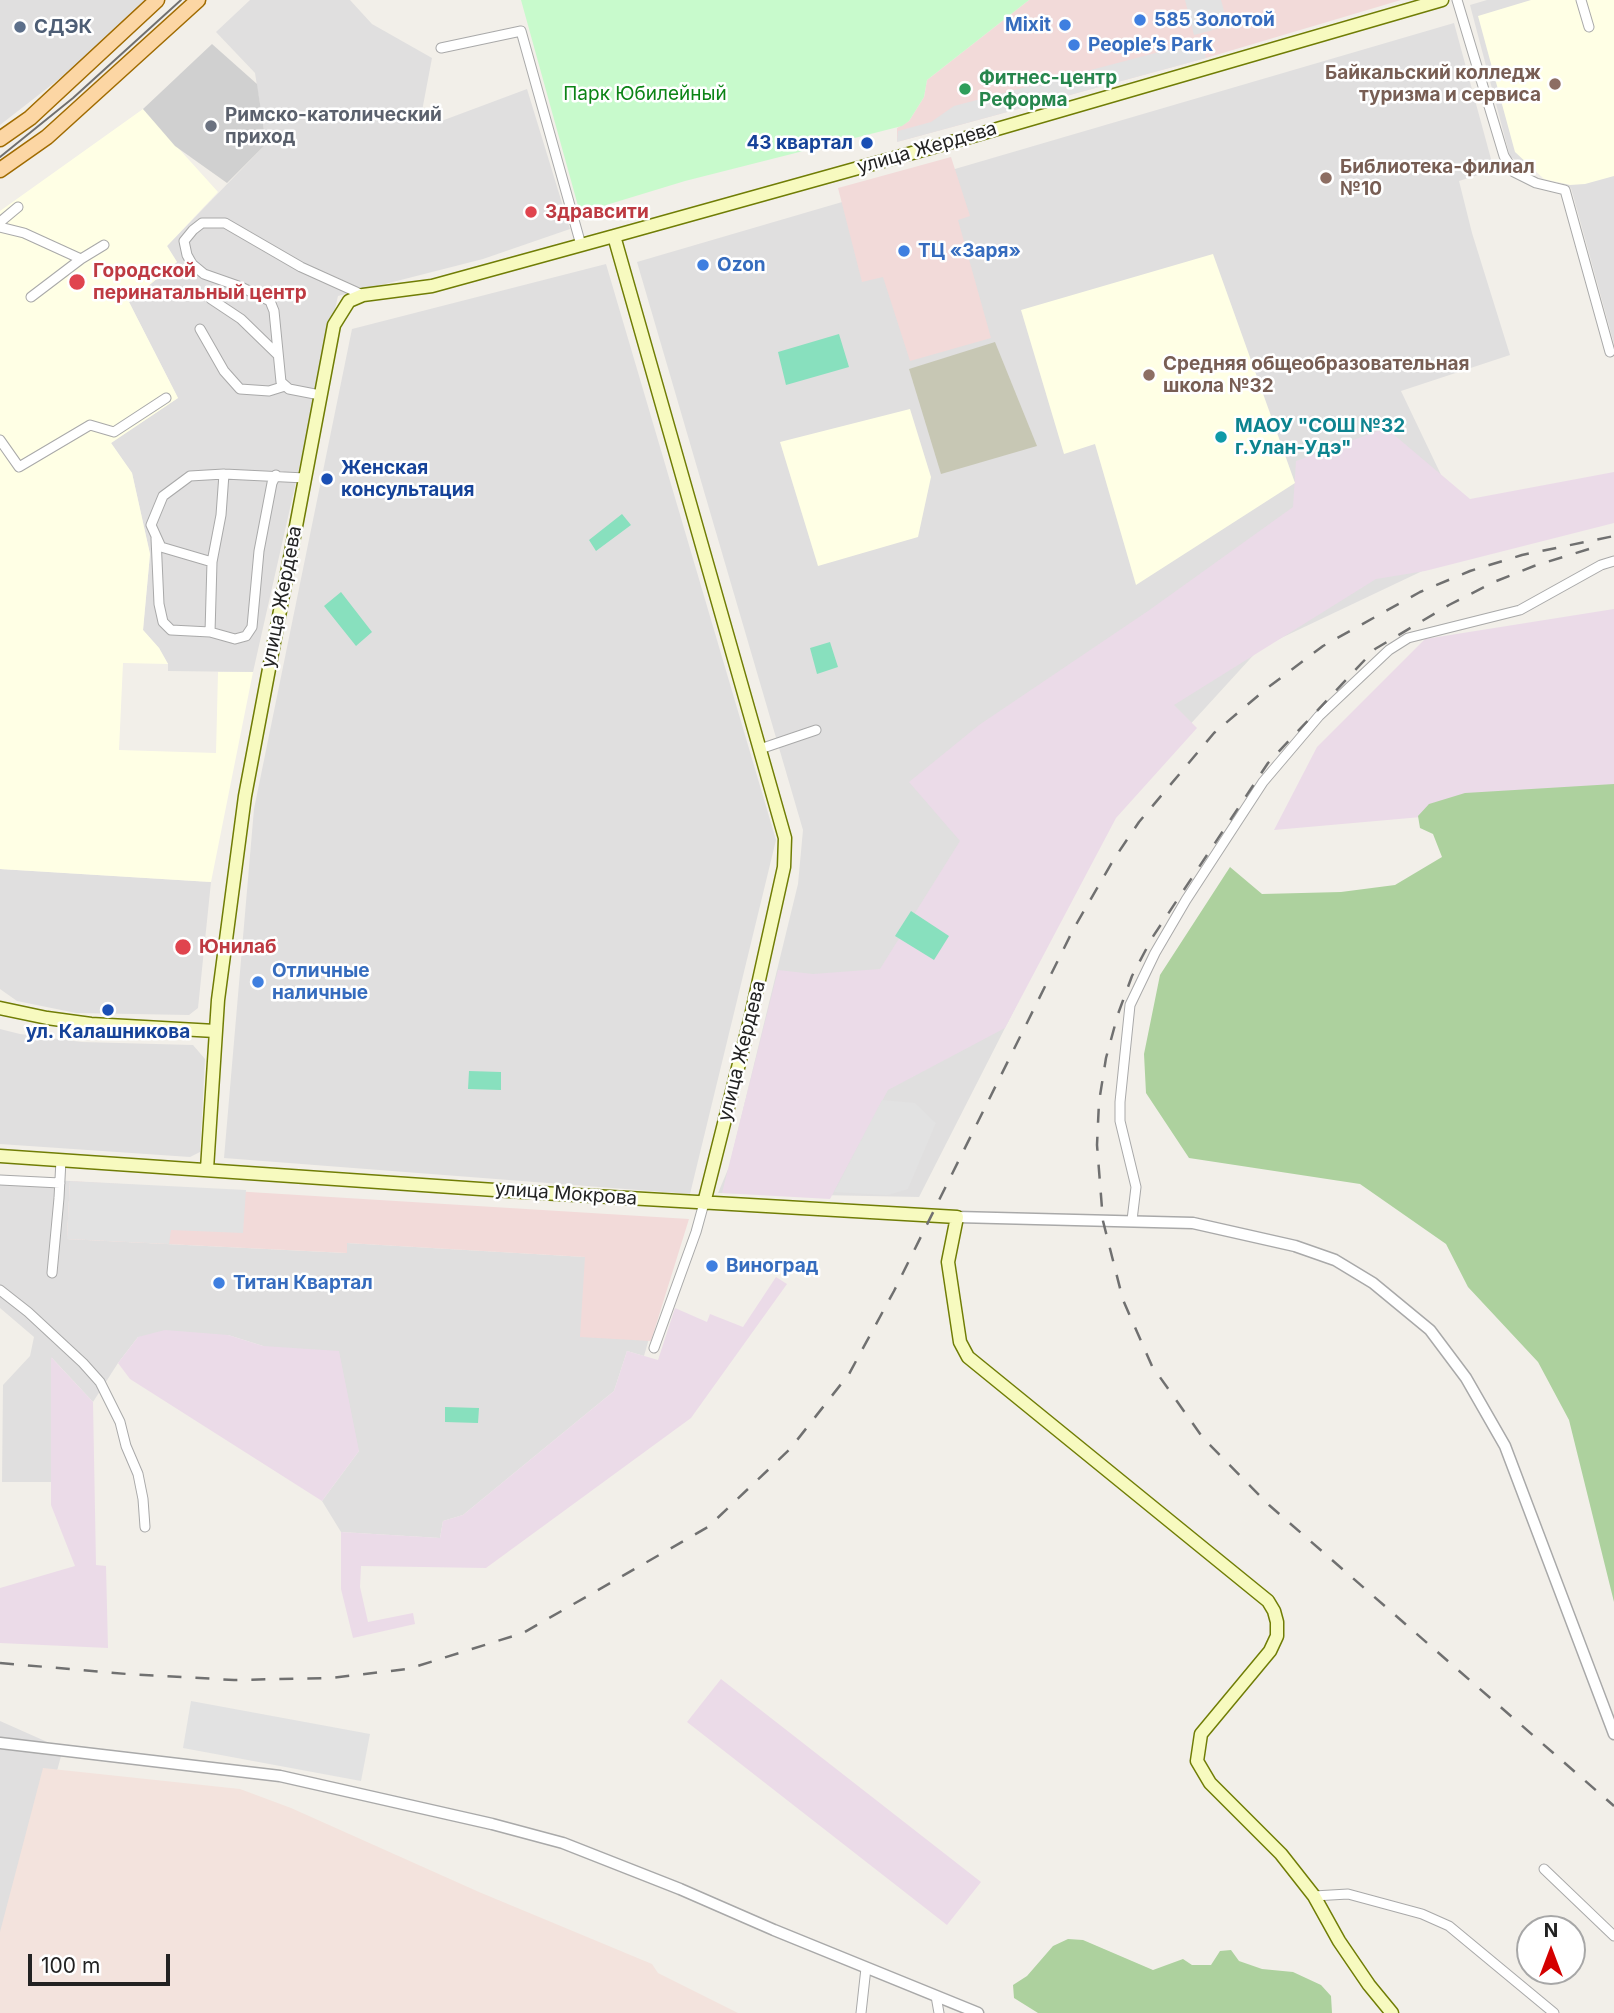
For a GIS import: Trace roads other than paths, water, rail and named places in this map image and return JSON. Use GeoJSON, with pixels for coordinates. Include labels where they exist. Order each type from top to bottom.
{"type":"FeatureCollection","features":[{"type":"Feature","properties":{"kind":"main road"},"geometry":{"type":"LineString","coordinates":[[0,139],[30,118],[158,0]]}},
{"type":"Feature","properties":{"kind":"main road"},"geometry":{"type":"LineString","coordinates":[[0,170],[47,137],[198,0]]}},
{"type":"Feature","properties":{"kind":"main road","name":"улица Жердева"},"geometry":{"type":"LineString","coordinates":[[207,1169],[215,1031],[227,920],[245,796],[334,325],[349,302],[363,295],[432,286],[614,236],[1442,0]]}},
{"type":"Feature","properties":{"kind":"main road","name":"улица Жердева"},"geometry":{"type":"LineString","coordinates":[[614,236],[785,838],[784,867],[751,1016],[704,1203]]}},
{"type":"Feature","properties":{"kind":"main road"},"geometry":{"type":"LineString","coordinates":[[0,1008],[91,1024],[215,1031]]}},
{"type":"Feature","properties":{"kind":"main road","name":"улица Мокрова"},"geometry":{"type":"LineString","coordinates":[[0,1156],[704,1203],[957,1217]]}},
{"type":"Feature","properties":{"kind":"main road"},"geometry":{"type":"LineString","coordinates":[[957,1217],[948,1262],[960,1342],[968,1357],[1268,1601],[1274,1611],[1277,1636],[1270,1651],[1201,1734],[1198,1761],[1210,1783],[1281,1854],[1314,1896],[1339,1941],[1392,2013]]}},
{"type":"Feature","properties":{"kind":"street"},"geometry":{"type":"LineString","coordinates":[[1457,0],[1504,156],[1514,172],[1536,183],[1565,190],[1610,352]]}},
{"type":"Feature","properties":{"kind":"street"},"geometry":{"type":"LineString","coordinates":[[1581,0],[1589,27]]}},
{"type":"Feature","properties":{"kind":"street"},"geometry":{"type":"LineString","coordinates":[[442,48],[521,31],[581,245]]}},
{"type":"Feature","properties":{"kind":"street"},"geometry":{"type":"LineString","coordinates":[[18,207],[0,225],[81,259]]}},
{"type":"Feature","properties":{"kind":"street"},"geometry":{"type":"LineString","coordinates":[[320,395],[289,390],[281,382],[274,311],[270,301],[204,274],[192,264],[184,241],[202,223],[225,223],[301,267],[363,295]]}},
{"type":"Feature","properties":{"kind":"street"},"geometry":{"type":"LineString","coordinates":[[31,297],[104,245]]}},
{"type":"Feature","properties":{"kind":"street"},"geometry":{"type":"LineString","coordinates":[[211,299],[241,319],[277,354]]}},
{"type":"Feature","properties":{"kind":"street"},"geometry":{"type":"LineString","coordinates":[[200,329],[224,372],[240,389],[269,391],[285,386]]}},
{"type":"Feature","properties":{"kind":"street"},"geometry":{"type":"LineString","coordinates":[[0,440],[19,467],[90,425],[114,432],[166,398]]}},
{"type":"Feature","properties":{"kind":"street"},"geometry":{"type":"LineString","coordinates":[[212,562],[161,547],[151,525],[163,496],[190,476],[224,474],[305,478]]}},
{"type":"Feature","properties":{"kind":"street"},"geometry":{"type":"LineString","coordinates":[[209,632],[212,562],[221,515],[224,474]]}},
{"type":"Feature","properties":{"kind":"street"},"geometry":{"type":"LineString","coordinates":[[156,538],[159,604],[163,622],[171,630],[209,632],[235,639],[246,636],[252,627],[259,551],[275,475]]}},
{"type":"Feature","properties":{"kind":"street"},"geometry":{"type":"LineString","coordinates":[[1132,1220],[1136,1187],[1120,1121],[1130,1005],[1155,953],[1186,900],[1263,782],[1319,716],[1389,650],[1408,638],[1520,610],[1601,565],[1614,561]]}},
{"type":"Feature","properties":{"kind":"street"},"geometry":{"type":"LineString","coordinates":[[760,749],[816,730]]}},
{"type":"Feature","properties":{"kind":"street"},"geometry":{"type":"LineString","coordinates":[[52,1273],[61,1160]]}},
{"type":"Feature","properties":{"kind":"street"},"geometry":{"type":"LineString","coordinates":[[0,1180],[60,1183]]}},
{"type":"Feature","properties":{"kind":"street","name":"улица Жердева"},"geometry":{"type":"LineString","coordinates":[[654,1348],[704,1203]]}},
{"type":"Feature","properties":{"kind":"street","name":"улица Мокрова"},"geometry":{"type":"LineString","coordinates":[[957,1217],[1193,1223],[1264,1238],[1315,1253],[1335,1260],[1373,1283],[1430,1330],[1466,1378],[1505,1446],[1614,1734]]}},
{"type":"Feature","properties":{"kind":"street"},"geometry":{"type":"LineString","coordinates":[[0,1290],[83,1363],[105,1391],[120,1422],[126,1446],[138,1474],[144,1499],[145,1527]]}},
{"type":"Feature","properties":{"kind":"street"},"geometry":{"type":"LineString","coordinates":[[0,1743],[267,1774],[492,1824],[563,1843],[978,2013]]}},
{"type":"Feature","properties":{"kind":"street"},"geometry":{"type":"LineString","coordinates":[[1544,1869],[1614,1936]]}},
{"type":"Feature","properties":{"kind":"street"},"geometry":{"type":"LineString","coordinates":[[1314,1896],[1348,1894],[1422,1914],[1449,1926],[1554,2013]]}},
{"type":"Feature","properties":{"kind":"street"},"geometry":{"type":"LineString","coordinates":[[861,2013],[866,1968]]}},
{"type":"Feature","properties":{"kind":"street"},"geometry":{"type":"LineString","coordinates":[[936,1996],[939,2013]]}},
{"type":"Feature","properties":{"kind":"tram line"},"geometry":{"type":"LineString","coordinates":[[0,157],[73,98],[181,0]]}},
{"type":"Feature","properties":{"kind":"railway"},"geometry":{"type":"LineString","coordinates":[[0,1663],[234,1680],[330,1678],[408,1669],[523,1633],[708,1527],[790,1449],[849,1374],[894,1291],[1074,928],[1139,822],[1214,733],[1323,646],[1420,592],[1470,571],[1522,555],[1614,536]]}},
{"type":"Feature","properties":{"kind":"railway"},"geometry":{"type":"LineString","coordinates":[[1589,549],[1494,582],[1375,649],[1268,763],[1152,938],[1132,976],[1106,1058],[1099,1102],[1097,1145],[1103,1221],[1123,1300],[1152,1366],[1203,1438],[1269,1505],[1614,1806]]}},
{"type":"Feature","properties":{"kind":"place","name":"585 Золотой"},"geometry":{"type":"Point","coordinates":[1140,20]}},
{"type":"Feature","properties":{"kind":"place","name":"Mixit"},"geometry":{"type":"Point","coordinates":[1065,25]}},
{"type":"Feature","properties":{"kind":"place","name":"СДЭК"},"geometry":{"type":"Point","coordinates":[20,27]}},
{"type":"Feature","properties":{"kind":"place","name":"People’s Park"},"geometry":{"type":"Point","coordinates":[1074,45]}},
{"type":"Feature","properties":{"kind":"place","name":"Байкальский колледж туризма и сервиса"},"geometry":{"type":"Point","coordinates":[1555,84]}},
{"type":"Feature","properties":{"kind":"place","name":"Фитнес-центр Реформа"},"geometry":{"type":"Point","coordinates":[965,89]}},
{"type":"Feature","properties":{"kind":"place","name":"Римско-католический приход"},"geometry":{"type":"Point","coordinates":[211,126]}},
{"type":"Feature","properties":{"kind":"place","name":"43 квартал"},"geometry":{"type":"Point","coordinates":[867,143]}},
{"type":"Feature","properties":{"kind":"place","name":"Библиотека-филиал №10"},"geometry":{"type":"Point","coordinates":[1326,178]}},
{"type":"Feature","properties":{"kind":"place","name":"Здравсити"},"geometry":{"type":"Point","coordinates":[531,212]}},
{"type":"Feature","properties":{"kind":"place","name":"ТЦ «Заря»"},"geometry":{"type":"Point","coordinates":[904,251]}},
{"type":"Feature","properties":{"kind":"place","name":"Ozon"},"geometry":{"type":"Point","coordinates":[703,265]}},
{"type":"Feature","properties":{"kind":"place","name":"Городской перинатальный центр"},"geometry":{"type":"Point","coordinates":[77,282]}},
{"type":"Feature","properties":{"kind":"place","name":"Средняя общеобразовательная школа №32"},"geometry":{"type":"Point","coordinates":[1149,375]}},
{"type":"Feature","properties":{"kind":"place","name":"МАОУ \"СОШ №32 г.Улан-Удэ\""},"geometry":{"type":"Point","coordinates":[1221,437]}},
{"type":"Feature","properties":{"kind":"place","name":"Женская консультация"},"geometry":{"type":"Point","coordinates":[327,479]}},
{"type":"Feature","properties":{"kind":"place","name":"Юнилаб"},"geometry":{"type":"Point","coordinates":[183,947]}},
{"type":"Feature","properties":{"kind":"place","name":"Отличные наличные"},"geometry":{"type":"Point","coordinates":[258,982]}},
{"type":"Feature","properties":{"kind":"place","name":"ул. Калашникова"},"geometry":{"type":"Point","coordinates":[108,1010]}},
{"type":"Feature","properties":{"kind":"place","name":"Виноград"},"geometry":{"type":"Point","coordinates":[712,1266]}},
{"type":"Feature","properties":{"kind":"place","name":"Титан Квартал"},"geometry":{"type":"Point","coordinates":[219,1283]}},
{"type":"Feature","properties":{"kind":"park label","name":"Парк Юбилейный"},"geometry":{"type":"Point","coordinates":[645,94]}}]}
